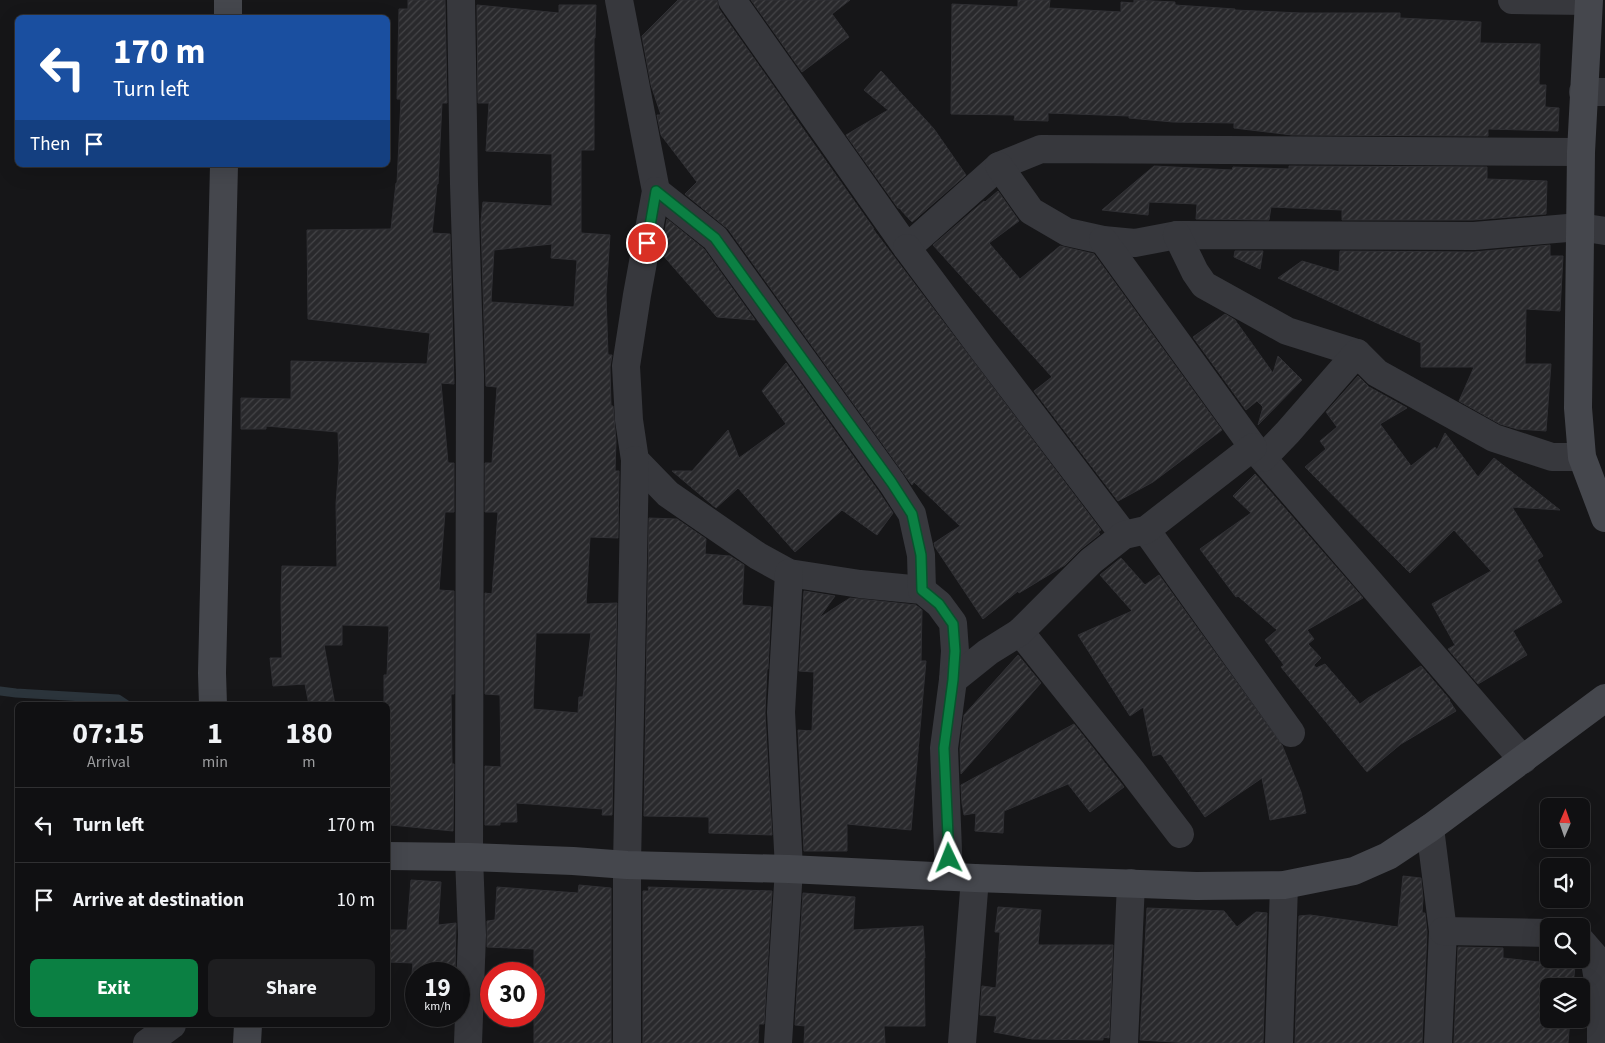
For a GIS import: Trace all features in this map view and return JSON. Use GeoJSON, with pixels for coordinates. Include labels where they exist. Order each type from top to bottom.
{"type":"FeatureCollection","features":[{"type":"Feature","properties":{"kind":"street"},"geometry":{"type":"LineString","coordinates":[[228,0],[228,15]]}},
{"type":"Feature","properties":{"kind":"street"},"geometry":{"type":"LineString","coordinates":[[461,0],[463,175],[470,375],[469,857],[472,935],[468,1043]]}},
{"type":"Feature","properties":{"kind":"street"},"geometry":{"type":"LineString","coordinates":[[619,0],[656,191],[626,366],[629,420],[636,460],[627,865],[627,1043]]}},
{"type":"Feature","properties":{"kind":"street"},"geometry":{"type":"LineString","coordinates":[[732,0],[907,248],[982,350],[1135,532],[1291,733]]}},
{"type":"Feature","properties":{"kind":"street"},"geometry":{"type":"LineString","coordinates":[[1512,0],[1588,0],[1594,92],[1581,152],[1592,229],[1578,408],[1582,457],[1605,518]]}},
{"type":"Feature","properties":{"kind":"street"},"geometry":{"type":"LineString","coordinates":[[907,248],[999,166],[1045,148],[1581,152]]}},
{"type":"Feature","properties":{"kind":"street"},"geometry":{"type":"LineString","coordinates":[[999,166],[1031,211],[1066,232],[1103,240],[1135,243],[1177,235],[1474,236],[1592,229]]}},
{"type":"Feature","properties":{"kind":"street"},"geometry":{"type":"LineString","coordinates":[[213,702],[212,673],[224,167]]}},
{"type":"Feature","properties":{"kind":"street"},"geometry":{"type":"LineString","coordinates":[[656,191],[715,238],[892,483],[912,514],[921,555],[922,590]]}},
{"type":"Feature","properties":{"kind":"street"},"geometry":{"type":"LineString","coordinates":[[1177,235],[1195,272],[1204,285],[1219,294],[1287,331],[1357,353],[1377,373],[1494,438],[1552,457],[1582,457]]}},
{"type":"Feature","properties":{"kind":"street"},"geometry":{"type":"LineString","coordinates":[[1103,240],[1258,452],[1522,760]]}},
{"type":"Feature","properties":{"kind":"street"},"geometry":{"type":"LineString","coordinates":[[953,680],[988,652],[1020,632],[1091,561],[1288,432],[1357,353]]}},
{"type":"Feature","properties":{"kind":"street"},"geometry":{"type":"LineString","coordinates":[[636,460],[668,494],[758,556],[789,573],[860,584],[922,590],[939,604],[953,624],[955,651],[953,680],[944,748],[962,877],[962,1043]]}},
{"type":"Feature","properties":{"kind":"street"},"geometry":{"type":"LineString","coordinates":[[778,1043],[789,868],[780,712],[789,573]]}},
{"type":"Feature","properties":{"kind":"street"},"geometry":{"type":"LineString","coordinates":[[1020,632],[1180,834]]}},
{"type":"Feature","properties":{"kind":"street"},"geometry":{"type":"LineString","coordinates":[[390,856],[573,860],[627,865],[789,868],[1196,886],[1284,885],[1354,871],[1388,856],[1430,828],[1605,698]]}},
{"type":"Feature","properties":{"kind":"street"},"geometry":{"type":"LineString","coordinates":[[1430,828],[1443,931],[1438,1043]]}},
{"type":"Feature","properties":{"kind":"street"},"geometry":{"type":"LineString","coordinates":[[1124,1043],[1131,882]]}},
{"type":"Feature","properties":{"kind":"street"},"geometry":{"type":"LineString","coordinates":[[1280,1043],[1284,885]]}},
{"type":"Feature","properties":{"kind":"street"},"geometry":{"type":"LineString","coordinates":[[1443,931],[1540,933]]}},
{"type":"Feature","properties":{"kind":"street"},"geometry":{"type":"LineString","coordinates":[[1590,951],[1594,956],[1601,999],[1601,1043]]}},
{"type":"Feature","properties":{"kind":"street"},"geometry":{"type":"LineString","coordinates":[[147,1043],[169,1027]]}},
{"type":"Feature","properties":{"kind":"street"},"geometry":{"type":"LineString","coordinates":[[247,1043],[248,1027]]}},
{"type":"Feature","properties":{"kind":"building"},"geometry":{"type":"Polygon","coordinates":[[[408,0],[445,0],[447,103],[442,103],[438,184],[432,233],[450,234],[454,384],[441,383],[448,463],[454,463],[454,512],[445,512],[439,590],[454,591],[454,694],[451,694],[452,764],[454,764],[453,831],[391,825],[390,702],[384,702],[384,675],[387,675],[389,626],[342,625],[342,645],[324,645],[334,702],[308,702],[305,684],[273,686],[270,658],[282,658],[282,566],[337,567],[338,432],[266,426],[266,429],[241,429],[241,398],[291,399],[291,361],[427,364],[430,333],[308,319],[307,230],[391,229],[397,183],[401,99],[397,99],[399,9],[408,9],[408,0]]]}},
{"type":"Feature","properties":{"kind":"building"},"geometry":{"type":"Polygon","coordinates":[[[678,0],[717,0],[719,9],[873,229],[1101,530],[1098,532],[1100,534],[1065,565],[1019,593],[1018,591],[983,619],[934,543],[960,526],[914,482],[912,485],[728,229],[685,194],[697,182],[661,135],[657,115],[661,115],[651,85],[642,36],[678,0]]]}},
{"type":"Feature","properties":{"kind":"building"},"geometry":{"type":"Polygon","coordinates":[[[751,0],[850,0],[832,14],[849,37],[802,72],[751,0]]]}},
{"type":"Feature","properties":{"kind":"building"},"geometry":{"type":"Polygon","coordinates":[[[1018,0],[1050,0],[1049,8],[1121,12],[1121,2],[1134,3],[1134,0],[1175,2],[1175,5],[1235,10],[1301,13],[1400,13],[1400,18],[1481,22],[1480,43],[1540,44],[1539,85],[1546,85],[1545,107],[1559,108],[1558,131],[1488,129],[1488,136],[1292,135],[1234,128],[1234,123],[1173,122],[1129,118],[1129,116],[1048,113],[1048,121],[1014,120],[1015,115],[951,114],[952,4],[1018,7],[1018,0]]]}},
{"type":"Feature","properties":{"kind":"building"},"geometry":{"type":"Polygon","coordinates":[[[477,5],[559,13],[559,5],[596,5],[594,38],[594,150],[581,150],[581,233],[610,235],[606,295],[608,355],[612,355],[610,367],[611,406],[613,406],[616,441],[615,471],[619,471],[618,538],[590,537],[586,604],[617,603],[612,815],[602,815],[603,809],[516,803],[517,822],[500,822],[500,825],[485,825],[485,766],[501,767],[500,695],[485,694],[485,593],[492,594],[498,512],[485,512],[485,463],[492,463],[497,387],[486,386],[481,221],[483,202],[552,206],[552,154],[486,151],[489,103],[478,103],[477,5]],[[552,244],[494,250],[491,302],[574,307],[577,260],[551,258],[552,244]],[[536,633],[533,709],[578,713],[579,697],[583,697],[591,633],[536,633]]]}},
{"type":"Feature","properties":{"kind":"building"},"geometry":{"type":"Polygon","coordinates":[[[881,71],[934,129],[966,175],[912,222],[898,208],[846,135],[888,110],[864,90],[881,71]]]}},
{"type":"Feature","properties":{"kind":"building"},"geometry":{"type":"Polygon","coordinates":[[[1154,166],[1232,170],[1233,167],[1289,169],[1289,166],[1487,167],[1487,179],[1547,181],[1546,214],[1473,220],[1342,220],[1342,210],[1271,207],[1269,220],[1196,219],[1197,204],[1149,202],[1148,215],[1102,210],[1154,166]]]}},
{"type":"Feature","properties":{"kind":"building"},"geometry":{"type":"Polygon","coordinates":[[[998,191],[1019,221],[989,243],[1020,279],[1060,246],[1094,254],[1222,430],[1153,482],[1118,501],[1034,391],[1052,377],[933,245],[998,191]]]}},
{"type":"Feature","properties":{"kind":"building"},"geometry":{"type":"Polygon","coordinates":[[[667,219],[704,249],[755,320],[717,317],[661,253],[667,219]]]}},
{"type":"Feature","properties":{"kind":"building"},"geometry":{"type":"Polygon","coordinates":[[[1550,245],[1550,256],[1563,256],[1560,311],[1526,309],[1525,364],[1551,364],[1546,431],[1517,429],[1500,424],[1459,401],[1474,367],[1421,367],[1421,343],[1278,278],[1302,261],[1339,272],[1340,251],[1474,252],[1550,245]]]}},
{"type":"Feature","properties":{"kind":"building"},"geometry":{"type":"Polygon","coordinates":[[[1235,251],[1263,251],[1260,269],[1234,257],[1235,251]]]}},
{"type":"Feature","properties":{"kind":"building"},"geometry":{"type":"Polygon","coordinates":[[[1225,314],[1235,320],[1273,373],[1278,356],[1302,380],[1258,425],[1263,407],[1257,401],[1246,410],[1193,337],[1225,314]]]}},
{"type":"Feature","properties":{"kind":"building"},"geometry":{"type":"Polygon","coordinates":[[[786,363],[893,513],[877,535],[842,510],[795,552],[738,488],[716,508],[672,471],[692,471],[728,430],[739,458],[786,424],[762,391],[786,363]]]}},
{"type":"Feature","properties":{"kind":"building"},"geometry":{"type":"Polygon","coordinates":[[[1358,376],[1369,387],[1407,408],[1380,424],[1411,466],[1435,447],[1437,450],[1445,433],[1478,477],[1494,458],[1560,510],[1512,507],[1543,556],[1537,560],[1562,602],[1513,631],[1527,655],[1478,684],[1448,649],[1455,645],[1432,604],[1491,571],[1454,530],[1410,573],[1305,467],[1326,449],[1320,441],[1337,427],[1326,412],[1358,376]]]}},
{"type":"Feature","properties":{"kind":"building"},"geometry":{"type":"Polygon","coordinates":[[[1255,474],[1363,598],[1307,630],[1314,639],[1308,644],[1321,658],[1314,665],[1316,668],[1325,664],[1360,704],[1421,666],[1450,700],[1456,711],[1401,744],[1367,772],[1281,667],[1284,665],[1265,640],[1277,630],[1238,596],[1236,597],[1200,549],[1251,513],[1233,496],[1255,474]]]}},
{"type":"Feature","properties":{"kind":"building"},"geometry":{"type":"Polygon","coordinates":[[[649,518],[677,519],[706,539],[705,554],[730,556],[744,565],[742,605],[771,607],[765,713],[772,835],[709,833],[709,817],[644,816],[649,518]]]}},
{"type":"Feature","properties":{"kind":"building"},"geometry":{"type":"Polygon","coordinates":[[[1121,558],[1145,585],[1159,575],[1282,745],[1301,792],[1306,813],[1270,820],[1262,778],[1205,817],[1161,754],[1153,756],[1143,707],[1130,716],[1078,635],[1132,611],[1100,575],[1121,558]]]}},
{"type":"Feature","properties":{"kind":"building"},"geometry":{"type":"Polygon","coordinates":[[[804,591],[835,596],[819,618],[850,598],[916,605],[922,610],[921,661],[926,661],[911,830],[847,824],[847,851],[804,851],[798,730],[812,731],[814,672],[799,671],[804,591]]]}},
{"type":"Feature","properties":{"kind":"building"},"geometry":{"type":"Polygon","coordinates":[[[1018,655],[1041,683],[961,774],[960,749],[964,715],[1018,655]]]}},
{"type":"Feature","properties":{"kind":"building"},"geometry":{"type":"Polygon","coordinates":[[[1074,724],[1124,787],[1090,812],[1068,784],[1004,811],[1003,833],[975,831],[976,813],[964,815],[961,785],[1074,724]]]}},
{"type":"Feature","properties":{"kind":"building"},"geometry":{"type":"Polygon","coordinates":[[[1403,876],[1421,878],[1422,913],[1425,913],[1427,932],[1422,1043],[1295,1043],[1299,916],[1310,915],[1398,927],[1403,876]]]}},
{"type":"Feature","properties":{"kind":"building"},"geometry":{"type":"Polygon","coordinates":[[[411,880],[441,882],[438,925],[456,923],[455,962],[390,962],[390,930],[407,930],[411,880]]]}},
{"type":"Feature","properties":{"kind":"building"},"geometry":{"type":"Polygon","coordinates":[[[579,885],[611,888],[611,1043],[534,1043],[534,1027],[545,1027],[545,962],[534,962],[534,949],[487,947],[487,921],[495,920],[497,887],[578,893],[579,885]]]}},
{"type":"Feature","properties":{"kind":"building"},"geometry":{"type":"Polygon","coordinates":[[[648,887],[772,891],[764,1024],[759,1024],[758,1043],[643,1043],[643,891],[649,891],[648,887]]]}},
{"type":"Feature","properties":{"kind":"building"},"geometry":{"type":"Polygon","coordinates":[[[803,893],[855,897],[853,930],[923,926],[925,1026],[884,1026],[885,1043],[804,1043],[805,1026],[795,1025],[803,893]]]}},
{"type":"Feature","properties":{"kind":"building"},"geometry":{"type":"Polygon","coordinates":[[[998,907],[1041,910],[1038,945],[1113,945],[1109,1038],[1103,1037],[1103,1040],[1032,1039],[994,1032],[997,1016],[980,1015],[982,986],[996,988],[1000,932],[995,932],[998,907]]]}},
{"type":"Feature","properties":{"kind":"building"},"geometry":{"type":"Polygon","coordinates":[[[1147,908],[1224,911],[1237,927],[1256,912],[1267,913],[1263,1043],[1190,1043],[1140,1040],[1147,908]]]}},
{"type":"Feature","properties":{"kind":"building"},"geometry":{"type":"Polygon","coordinates":[[[1458,947],[1503,948],[1503,958],[1540,962],[1540,968],[1575,968],[1574,978],[1540,978],[1540,1028],[1569,1028],[1568,1043],[1454,1043],[1458,947]]]}},
{"type":"Feature","properties":{"kind":"waterway"},"geometry":{"type":"LineString","coordinates":[[0,691],[118,699],[122,702]]}},
{"type":"Feature","properties":{"kind":"route"},"geometry":{"type":"LineString","coordinates":[[647,243],[656,191],[715,238],[892,483],[912,514],[921,555],[922,590],[939,604],[953,624],[955,651],[953,680],[944,748],[949,858]]}}]}
